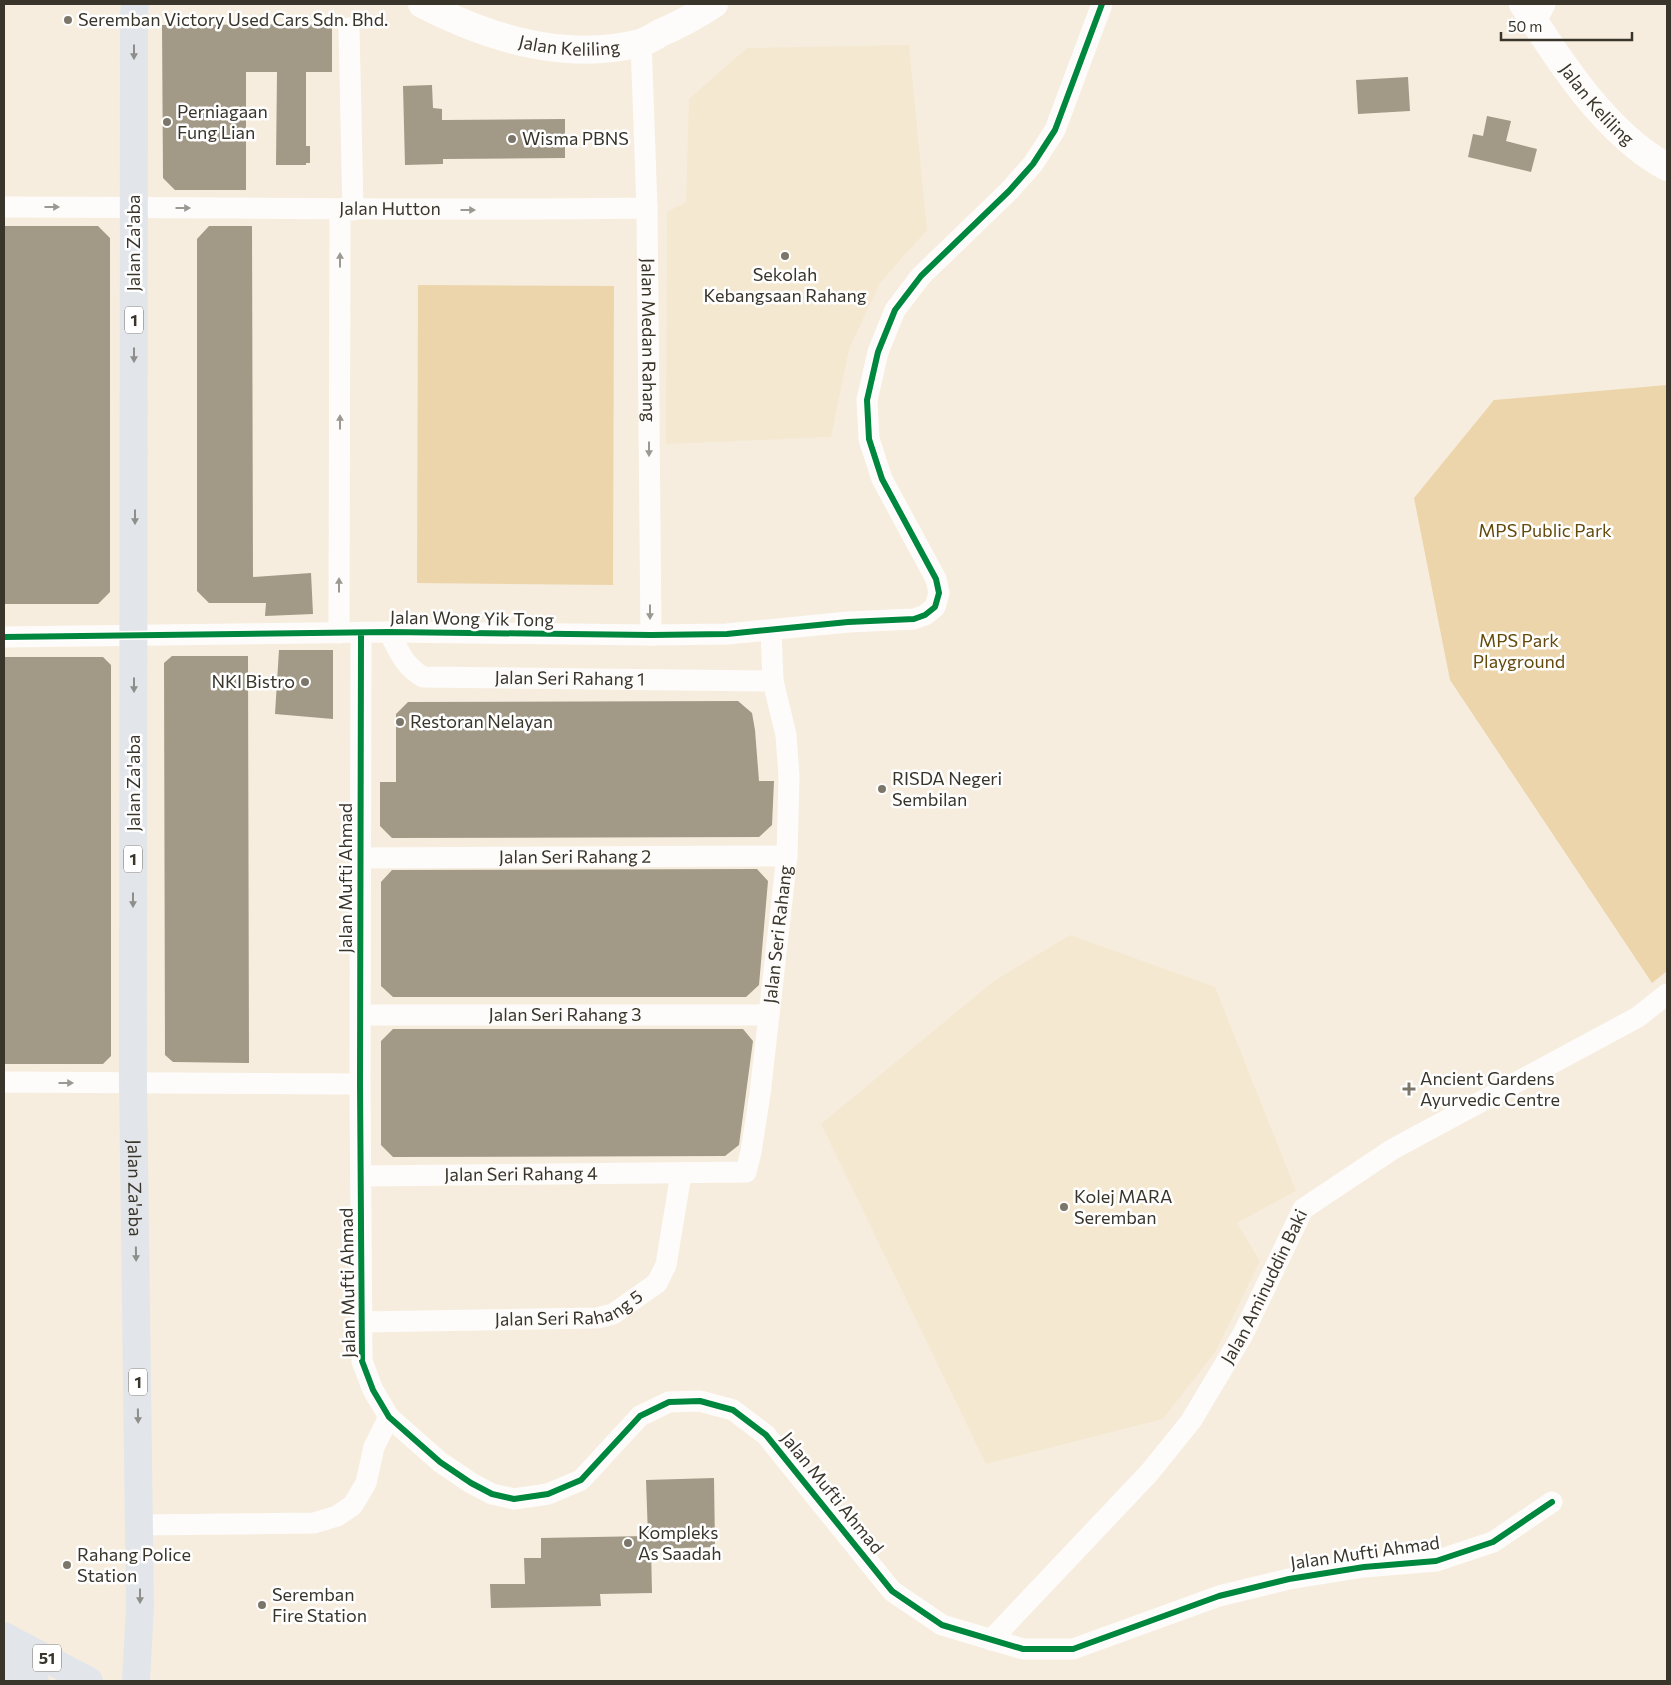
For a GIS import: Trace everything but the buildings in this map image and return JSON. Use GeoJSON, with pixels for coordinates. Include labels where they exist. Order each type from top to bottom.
{"type":"FeatureCollection","features":[{"type":"Feature","properties":{"kind":"highway","name":"Jalan Za'aba"},"geometry":{"type":"LineString","coordinates":[[135,4],[133,1083],[140,1607],[136,1681]]}},
{"type":"Feature","properties":{"kind":"highway","name":"51"},"geometry":{"type":"LineString","coordinates":[[4,1636],[89,1681]]}},
{"type":"Feature","properties":{"kind":"highway","name":"51"},"geometry":{"type":"LineString","coordinates":[[4,1662],[35,1681]]}},
{"type":"Feature","properties":{"kind":"street","name":"Jalan Keliling"},"geometry":{"type":"LineString","coordinates":[[422,4],[478,28],[529,44],[578,50],[605,49],[641,42],[677,26],[714,4]]}},
{"type":"Feature","properties":{"kind":"street","name":"Jalan Wong Yik Tong"},"geometry":{"type":"LineString","coordinates":[[4,636],[389,632],[727,634],[848,622],[914,619],[925,615],[935,607],[939,593],[936,579],[882,479],[869,438],[867,400],[878,352],[896,310],[922,276],[1009,191],[1033,164],[1056,130],[1102,4]]}},
{"type":"Feature","properties":{"kind":"street","name":"Jalan Keliling"},"geometry":{"type":"LineString","coordinates":[[1535,10],[1567,69],[1600,111],[1630,141],[1667,168]]}},
{"type":"Feature","properties":{"kind":"street"},"geometry":{"type":"LineString","coordinates":[[339,633],[349,28]]}},
{"type":"Feature","properties":{"kind":"street","name":"Jalan Medan Rahang"},"geometry":{"type":"LineString","coordinates":[[641,42],[647,208],[651,635]]}},
{"type":"Feature","properties":{"kind":"street","name":"Jalan Hutton"},"geometry":{"type":"LineString","coordinates":[[4,207],[257,207],[347,210],[647,208]]}},
{"type":"Feature","properties":{"kind":"street","name":"Jalan Seri Rahang"},"geometry":{"type":"LineString","coordinates":[[681,1174],[746,1172],[751,1152],[760,1094],[787,856],[789,776],[786,735],[773,680],[771,631]]}},
{"type":"Feature","properties":{"kind":"street","name":"Jalan Seri Rahang 1"},"geometry":{"type":"LineString","coordinates":[[389,632],[401,655],[412,670],[423,677],[773,680]]}},
{"type":"Feature","properties":{"kind":"street","name":"Jalan Mufti Ahmad"},"geometry":{"type":"LineString","coordinates":[[361,633],[360,1084],[362,1361],[373,1390],[390,1417],[440,1462],[471,1483],[492,1494],[514,1499],[548,1494],[581,1480],[640,1416],[670,1402],[700,1401],[732,1410],[766,1435],[892,1591],[942,1625],[1023,1649],[1073,1649],[1219,1596],[1289,1579],[1364,1567],[1436,1561],[1493,1542],[1552,1502]]}},
{"type":"Feature","properties":{"kind":"street","name":"Jalan Seri Rahang 2"},"geometry":{"type":"LineString","coordinates":[[361,858],[787,856]]}},
{"type":"Feature","properties":{"kind":"street","name":"Jalan Aminuddin Baki"},"geometry":{"type":"LineString","coordinates":[[991,1640],[1149,1474],[1190,1421],[1243,1334],[1303,1209],[1393,1149],[1638,1017],[1667,994]]}},
{"type":"Feature","properties":{"kind":"street","name":"Jalan Seri Rahang 3"},"geometry":{"type":"LineString","coordinates":[[361,1015],[769,1015]]}},
{"type":"Feature","properties":{"kind":"street"},"geometry":{"type":"LineString","coordinates":[[4,1082],[360,1084]]}},
{"type":"Feature","properties":{"kind":"street","name":"Jalan Seri Rahang 4"},"geometry":{"type":"LineString","coordinates":[[361,1176],[681,1174]]}},
{"type":"Feature","properties":{"kind":"street","name":"Jalan Seri Rahang 5"},"geometry":{"type":"LineString","coordinates":[[361,1322],[597,1318],[613,1314],[657,1283],[666,1265],[681,1174]]}},
{"type":"Feature","properties":{"kind":"street"},"geometry":{"type":"LineString","coordinates":[[139,1525],[314,1523],[337,1516],[353,1505],[366,1483],[374,1447],[390,1417]]}},
{"type":"Feature","properties":{"kind":"shaded area","name":"Sekolah Kebangsaan Rahang"},"geometry":{"type":"Polygon","coordinates":[[[909,45],[927,230],[880,283],[849,349],[831,437],[666,444],[667,212],[686,202],[689,99],[747,48],[909,45]]]}},
{"type":"Feature","properties":{"kind":"shaded area","name":"Kolej MARA Seremban"},"geometry":{"type":"Polygon","coordinates":[[[1070,935],[1215,987],[1296,1191],[1237,1223],[1260,1261],[1215,1352],[1163,1419],[986,1464],[821,1124],[995,980],[1070,935]]]}},
{"type":"Feature","properties":{"kind":"green space"},"geometry":{"type":"Polygon","coordinates":[[[418,285],[614,286],[613,585],[417,583],[418,285]]]}},
{"type":"Feature","properties":{"kind":"green space","name":"MPS Public Park"},"geometry":{"type":"Polygon","coordinates":[[[1667,385],[1667,971],[1652,983],[1450,680],[1414,498],[1494,400],[1667,385]]]}},
{"type":"Feature","properties":{"kind":"cycle path"},"geometry":{"type":"LineString","coordinates":[[4,637],[389,632],[727,634],[848,622],[914,619],[925,615],[935,607],[939,593],[936,579],[882,479],[869,439],[867,400],[878,352],[895,310],[921,276],[1009,191],[1033,164],[1055,130],[1102,4]]}},
{"type":"Feature","properties":{"kind":"cycle path"},"geometry":{"type":"LineString","coordinates":[[361,633],[360,1084],[362,1361],[373,1390],[389,1417],[440,1462],[471,1483],[492,1494],[514,1499],[548,1494],[581,1480],[640,1416],[669,1402],[700,1401],[733,1410],[766,1435],[892,1591],[942,1625],[1023,1649],[1073,1649],[1219,1596],[1289,1579],[1364,1567],[1436,1561],[1493,1542],[1552,1502]]}},
{"type":"Feature","properties":{"kind":"place","name":"Seremban Victory Used Cars Sdn. Bhd."},"geometry":{"type":"Point","coordinates":[68,20]}},
{"type":"Feature","properties":{"kind":"place","name":"Perniagaan Fung Lian"},"geometry":{"type":"Point","coordinates":[167,122]}},
{"type":"Feature","properties":{"kind":"place","name":"Wisma PBNS"},"geometry":{"type":"Point","coordinates":[512,139]}},
{"type":"Feature","properties":{"kind":"place","name":"Sekolah Kebangsaan Rahang"},"geometry":{"type":"Point","coordinates":[785,256]}},
{"type":"Feature","properties":{"kind":"place","name":"NKI Bistro"},"geometry":{"type":"Point","coordinates":[305,682]}},
{"type":"Feature","properties":{"kind":"place","name":"Restoran Nelayan"},"geometry":{"type":"Point","coordinates":[400,722]}},
{"type":"Feature","properties":{"kind":"place","name":"RISDA Negeri Sembilan"},"geometry":{"type":"Point","coordinates":[882,789]}},
{"type":"Feature","properties":{"kind":"place","name":"Ancient Gardens Ayurvedic Centre"},"geometry":{"type":"Point","coordinates":[1409,1089]}},
{"type":"Feature","properties":{"kind":"place","name":"Kolej MARA Seremban"},"geometry":{"type":"Point","coordinates":[1064,1207]}},
{"type":"Feature","properties":{"kind":"place","name":"Kompleks As Saadah"},"geometry":{"type":"Point","coordinates":[628,1543]}},
{"type":"Feature","properties":{"kind":"place","name":"Rahang Police Station"},"geometry":{"type":"Point","coordinates":[67,1565]}},
{"type":"Feature","properties":{"kind":"place","name":"Seremban Fire Station"},"geometry":{"type":"Point","coordinates":[262,1605]}},
{"type":"Feature","properties":{"kind":"park label","name":"MPS Park Playground"},"geometry":{"type":"Point","coordinates":[1519,651]}}]}
